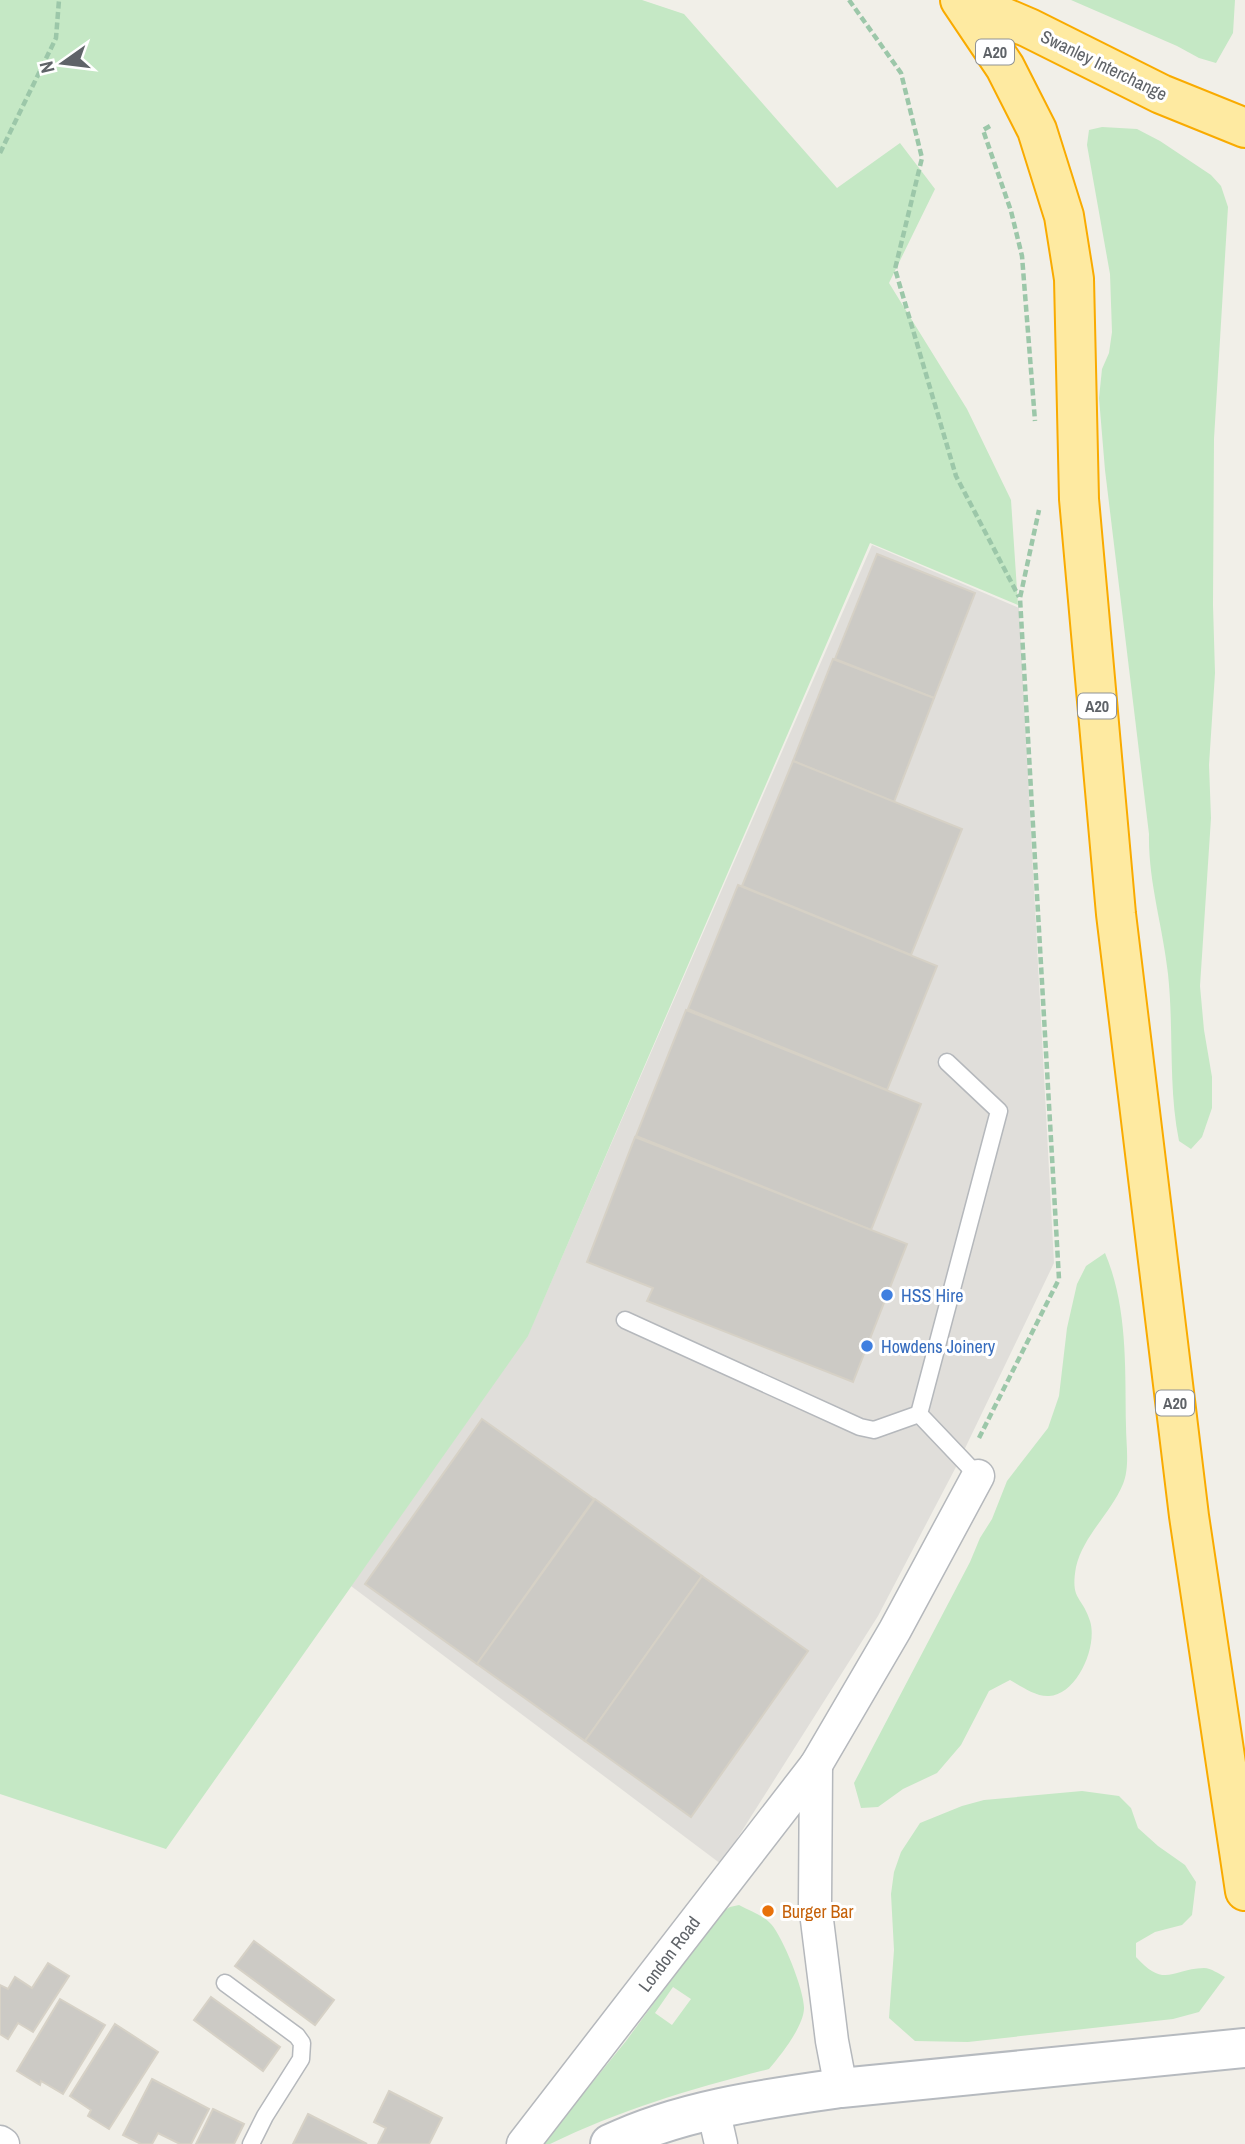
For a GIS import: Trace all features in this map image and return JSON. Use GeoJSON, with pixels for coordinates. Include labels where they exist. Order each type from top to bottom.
{"type":"FeatureCollection","features":[{"type":"Feature","properties":{"kind":"highway","name":"A20"},"geometry":{"type":"LineString","coordinates":[[961,0],[1005,67],[1027,107],[1054,176],[1064,216],[1074,279],[1079,499],[1116,914],[1189,1516],[1245,1891]]}},
{"type":"Feature","properties":{"kind":"highway","name":"Swanley Interchange"},"geometry":{"type":"LineString","coordinates":[[961,0],[1029,28],[1139,83],[1245,128]]}},
{"type":"Feature","properties":{"kind":"main road"},"geometry":{"type":"LineString","coordinates":[[610,2144],[717,2127],[841,2088],[1245,2048]]}},
{"type":"Feature","properties":{"kind":"street","name":"London Road"},"geometry":{"type":"LineString","coordinates":[[523,2144],[816,1765],[895,1630],[978,1476]]}},
{"type":"Feature","properties":{"kind":"street","name":"London Road"},"geometry":{"type":"LineString","coordinates":[[816,1765],[815,1904],[841,2088]]}},
{"type":"Feature","properties":{"kind":"lane"},"geometry":{"type":"LineString","coordinates":[[919,1414],[999,1111],[947,1062]]}},
{"type":"Feature","properties":{"kind":"lane"},"geometry":{"type":"LineString","coordinates":[[625,1320],[860,1427],[874,1430],[919,1414]]}},
{"type":"Feature","properties":{"kind":"lane"},"geometry":{"type":"LineString","coordinates":[[919,1414],[978,1476]]}},
{"type":"Feature","properties":{"kind":"lane"},"geometry":{"type":"LineString","coordinates":[[225,1983],[297,2036],[302,2043],[301,2059],[265,2116],[251,2144]]}},
{"type":"Feature","properties":{"kind":"path"},"geometry":{"type":"LineString","coordinates":[[0,153],[56,38],[58,0]]}},
{"type":"Feature","properties":{"kind":"path"},"geometry":{"type":"LineString","coordinates":[[849,0],[901,73],[922,158],[895,269],[956,476],[1020,598]]}},
{"type":"Feature","properties":{"kind":"path"},"geometry":{"type":"LineString","coordinates":[[1027,107],[983,130],[1012,211],[1022,256],[1035,428]]}},
{"type":"Feature","properties":{"kind":"path"},"geometry":{"type":"LineString","coordinates":[[978,1476],[974,1447],[1059,1279],[1020,598],[1040,504]]}},
{"type":"Feature","properties":{"kind":"shaded area"},"geometry":{"type":"Polygon","coordinates":[[[872,545],[1019,608],[1054,1263],[957,1465],[878,1616],[721,1864],[351,1586],[528,1335],[872,545]]]}},
{"type":"Feature","properties":{"kind":"green space"},"geometry":{"type":"Polygon","coordinates":[[[0,0],[642,0],[684,14],[837,188],[900,143],[935,189],[889,283],[967,409],[1011,500],[1018,605],[870,543],[528,1336],[166,1849],[0,1794],[0,0]]]}},
{"type":"Feature","properties":{"kind":"green space"},"geometry":{"type":"Polygon","coordinates":[[[1071,0],[1235,0],[1233,33],[1216,63],[1199,58],[1071,0]]]}},
{"type":"Feature","properties":{"kind":"green space"},"geometry":{"type":"Polygon","coordinates":[[[1102,127],[1137,129],[1160,141],[1211,175],[1221,186],[1228,207],[1214,439],[1215,673],[1209,765],[1211,818],[1200,986],[1212,1077],[1212,1108],[1202,1137],[1191,1149],[1179,1141],[1176,1120],[1168,974],[1153,887],[1105,470],[1099,398],[1102,369],[1109,353],[1112,332],[1110,274],[1087,145],[1089,130],[1102,127]]]}},
{"type":"Feature","properties":{"kind":"green space"},"geometry":{"type":"Polygon","coordinates":[[[1105,1253],[1118,1295],[1121,1316],[1125,1360],[1127,1463],[1118,1495],[1085,1545],[1076,1567],[1076,1592],[1087,1613],[1092,1631],[1083,1668],[1059,1694],[1039,1695],[1010,1680],[989,1691],[961,1745],[937,1773],[903,1789],[878,1807],[861,1808],[854,1783],[992,1519],[1007,1481],[1048,1428],[1059,1396],[1067,1328],[1077,1284],[1086,1266],[1105,1253]]]}},
{"type":"Feature","properties":{"kind":"green space"},"geometry":{"type":"Polygon","coordinates":[[[1082,1791],[1119,1796],[1131,1808],[1138,1828],[1185,1865],[1196,1882],[1192,1915],[1182,1925],[1155,1932],[1136,1943],[1136,1957],[1146,1967],[1162,1975],[1204,1968],[1225,1977],[1199,2012],[1173,2019],[968,2042],[915,2041],[889,2018],[894,1950],[891,1894],[894,1872],[901,1852],[920,1823],[984,1800],[1082,1791]]]}},
{"type":"Feature","properties":{"kind":"green space"},"geometry":{"type":"Polygon","coordinates":[[[739,1905],[771,1924],[787,1952],[803,2001],[803,2016],[796,2032],[769,2069],[657,2101],[545,2144],[626,2041],[721,1912],[739,1905]],[[673,1987],[655,2013],[672,2025],[691,1999],[673,1987]]]}},
{"type":"Feature","properties":{"kind":"building"},"geometry":{"type":"Polygon","coordinates":[[[877,554],[975,593],[934,698],[835,659],[877,554]]]}},
{"type":"Feature","properties":{"kind":"building"},"geometry":{"type":"Polygon","coordinates":[[[833,659],[934,698],[894,802],[793,761],[833,659]]]}},
{"type":"Feature","properties":{"kind":"building"},"geometry":{"type":"Polygon","coordinates":[[[793,761],[962,829],[911,955],[742,886],[793,761]]]}},
{"type":"Feature","properties":{"kind":"building"},"geometry":{"type":"Polygon","coordinates":[[[738,885],[937,966],[887,1090],[688,1009],[738,885]]]}},
{"type":"Feature","properties":{"kind":"building"},"geometry":{"type":"Polygon","coordinates":[[[686,1010],[921,1104],[871,1230],[636,1136],[686,1010]]]}},
{"type":"Feature","properties":{"kind":"building"},"geometry":{"type":"Polygon","coordinates":[[[635,1137],[907,1244],[853,1382],[647,1301],[653,1288],[587,1262],[635,1137]]]}},
{"type":"Feature","properties":{"kind":"building"},"geometry":{"type":"Polygon","coordinates":[[[482,1419],[594,1499],[477,1664],[365,1584],[482,1419]]]}},
{"type":"Feature","properties":{"kind":"building"},"geometry":{"type":"Polygon","coordinates":[[[595,1499],[702,1576],[585,1741],[477,1664],[595,1499]]]}},
{"type":"Feature","properties":{"kind":"building"},"geometry":{"type":"Polygon","coordinates":[[[702,1576],[808,1651],[691,1817],[585,1741],[702,1576]]]}},
{"type":"Feature","properties":{"kind":"building"},"geometry":{"type":"Polygon","coordinates":[[[254,1941],[334,2000],[315,2025],[235,1966],[254,1941]]]}},
{"type":"Feature","properties":{"kind":"building"},"geometry":{"type":"Polygon","coordinates":[[[48,1963],[69,1976],[33,2032],[18,2023],[8,2039],[0,2034],[0,1985],[8,1989],[15,1977],[32,1988],[48,1963]]]}},
{"type":"Feature","properties":{"kind":"building"},"geometry":{"type":"Polygon","coordinates":[[[211,1997],[280,2047],[263,2071],[194,2020],[211,1997]]]}},
{"type":"Feature","properties":{"kind":"building"},"geometry":{"type":"Polygon","coordinates":[[[60,1999],[105,2025],[63,2094],[41,2081],[40,2085],[17,2071],[60,1999]]]}},
{"type":"Feature","properties":{"kind":"building"},"geometry":{"type":"Polygon","coordinates":[[[115,2024],[158,2052],[109,2129],[88,2116],[91,2110],[70,2096],[115,2024]]]}},
{"type":"Feature","properties":{"kind":"building"},"geometry":{"type":"Polygon","coordinates":[[[152,2079],[209,2109],[191,2144],[180,2144],[158,2133],[152,2144],[141,2144],[123,2135],[152,2079]]]}},
{"type":"Feature","properties":{"kind":"building"},"geometry":{"type":"Polygon","coordinates":[[[389,2091],[442,2118],[429,2144],[378,2144],[386,2128],[374,2122],[389,2091]]]}},
{"type":"Feature","properties":{"kind":"building"},"geometry":{"type":"Polygon","coordinates":[[[213,2109],[244,2124],[234,2144],[196,2144],[213,2109]]]}},
{"type":"Feature","properties":{"kind":"building"},"geometry":{"type":"Polygon","coordinates":[[[308,2114],[367,2144],[293,2144],[308,2114]]]}},
{"type":"Feature","properties":{"kind":"place","name":"HSS Hire"},"geometry":{"type":"Point","coordinates":[887,1295]}},
{"type":"Feature","properties":{"kind":"place","name":"Howdens Joinery"},"geometry":{"type":"Point","coordinates":[867,1346]}},
{"type":"Feature","properties":{"kind":"place","name":"Burger Bar"},"geometry":{"type":"Point","coordinates":[768,1911]}}]}
